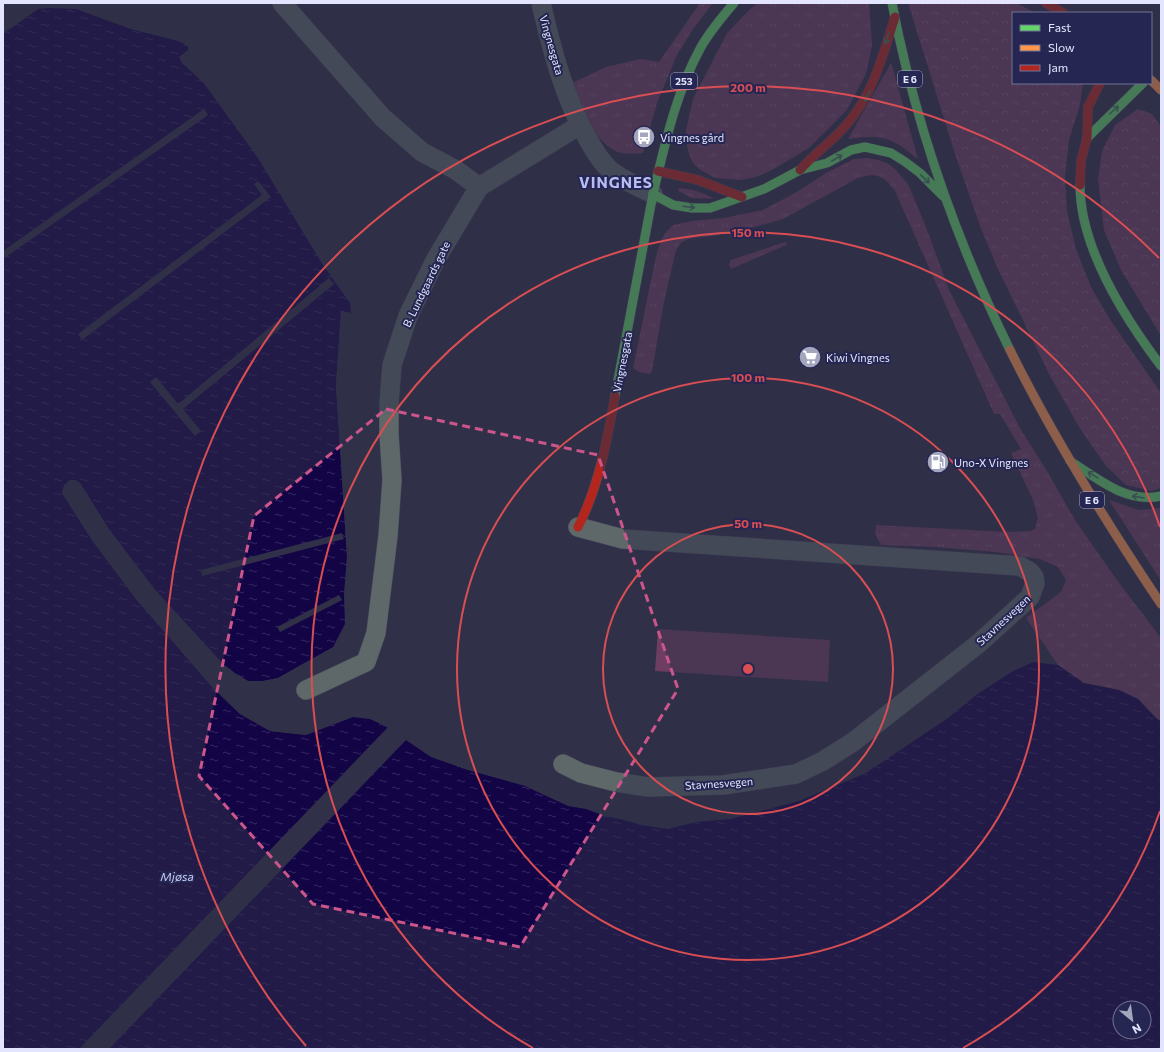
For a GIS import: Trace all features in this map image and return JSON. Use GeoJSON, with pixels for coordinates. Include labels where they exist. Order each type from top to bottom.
{"type":"FeatureCollection","features":[{"type":"Feature","properties":{"kind":"main road","name":"Vingnesgata"},"geometry":{"type":"LineString","coordinates":[[578,527],[588,509],[598,480],[653,194],[676,102],[692,62],[714,26],[734,3]]}},
{"type":"Feature","properties":{"kind":"main road","name":"E 6"},"geometry":{"type":"LineString","coordinates":[[892,3],[918,109],[945,198],[993,315],[1012,356],[1069,460],[1113,533],[1161,604]]}},
{"type":"Feature","properties":{"kind":"main road"},"geometry":{"type":"LineString","coordinates":[[1046,3],[1061,12]]}},
{"type":"Feature","properties":{"kind":"main road"},"geometry":{"type":"LineString","coordinates":[[800,170],[819,149],[840,132],[853,118],[863,102],[871,89],[895,17]]}},
{"type":"Feature","properties":{"kind":"main road"},"geometry":{"type":"LineString","coordinates":[[1152,81],[1161,90]]}},
{"type":"Feature","properties":{"kind":"main road"},"geometry":{"type":"LineString","coordinates":[[1099,84],[1088,106],[1086,138],[1082,154],[1080,188],[1088,234],[1097,259],[1110,286],[1132,324],[1161,366]]}},
{"type":"Feature","properties":{"kind":"main road"},"geometry":{"type":"LineString","coordinates":[[1086,138],[1142,84]]}},
{"type":"Feature","properties":{"kind":"main road"},"geometry":{"type":"LineString","coordinates":[[653,194],[673,204],[710,208],[764,189],[800,170],[827,163],[851,150],[865,147],[891,153],[904,161],[920,173],[945,198]]}},
{"type":"Feature","properties":{"kind":"main road"},"geometry":{"type":"LineString","coordinates":[[658,171],[698,180],[742,197]]}},
{"type":"Feature","properties":{"kind":"main road"},"geometry":{"type":"LineString","coordinates":[[1069,460],[1125,494],[1137,498],[1161,496]]}},
{"type":"Feature","properties":{"kind":"street"},"geometry":{"type":"LineString","coordinates":[[282,3],[383,118],[422,152],[456,170],[479,187],[580,125]]}},
{"type":"Feature","properties":{"kind":"street","name":"Vingnesgata"},"geometry":{"type":"LineString","coordinates":[[541,3],[557,67],[580,125],[600,160],[611,171],[624,180],[653,194]]}},
{"type":"Feature","properties":{"kind":"street","name":"B. Lundgaards gate"},"geometry":{"type":"LineString","coordinates":[[306,690],[366,662],[371,652],[376,633],[388,536],[392,480],[389,434],[389,403],[392,364],[408,316],[436,259],[479,187]]}},
{"type":"Feature","properties":{"kind":"street","name":"Stavnesvegen"},"geometry":{"type":"LineString","coordinates":[[563,764],[582,773],[616,782],[648,787],[723,785],[796,774],[823,761],[853,742],[978,644],[1030,597],[1035,583],[1034,577],[1030,572],[1020,566],[623,539],[578,527]]}},
{"type":"Feature","properties":{"kind":"highlighted area"},"geometry":{"type":"Polygon","coordinates":[[[386,409],[598,455],[678,689],[520,947],[313,904],[199,776],[254,516],[386,409]]]}},
{"type":"Feature","properties":{"kind":"green space"},"geometry":{"type":"Polygon","coordinates":[[[700,3],[713,3],[693,29],[677,55],[657,103],[643,153],[621,153],[612,149],[603,142],[590,124],[572,83],[606,67],[640,59],[659,62],[700,3]]]}},
{"type":"Feature","properties":{"kind":"green space"},"geometry":{"type":"Polygon","coordinates":[[[758,3],[869,3],[872,45],[866,74],[847,110],[809,148],[772,170],[756,177],[740,180],[715,178],[699,169],[690,157],[687,146],[686,130],[693,99],[727,33],[749,10],[758,3]]]}},
{"type":"Feature","properties":{"kind":"green space"},"geometry":{"type":"Polygon","coordinates":[[[908,3],[1016,3],[1034,12],[1012,12],[1012,84],[1083,84],[1080,105],[1069,140],[1065,177],[1067,211],[1076,249],[1091,287],[1109,318],[1161,393],[1161,488],[1152,491],[1126,485],[1106,466],[1079,427],[1050,376],[997,267],[980,226],[956,157],[908,3]]]}},
{"type":"Feature","properties":{"kind":"green space"},"geometry":{"type":"Polygon","coordinates":[[[891,63],[918,159],[901,146],[886,139],[870,137],[848,139],[891,63]]]}},
{"type":"Feature","properties":{"kind":"green space"},"geometry":{"type":"Polygon","coordinates":[[[1138,109],[1152,114],[1161,127],[1161,336],[1121,270],[1104,230],[1098,180],[1102,151],[1115,125],[1138,109]]]}},
{"type":"Feature","properties":{"kind":"green space"},"geometry":{"type":"Polygon","coordinates":[[[867,158],[887,163],[895,169],[908,184],[926,227],[949,290],[1021,430],[1047,471],[1075,520],[1114,576],[1161,638],[1161,721],[1157,719],[1138,699],[1119,690],[1084,683],[1058,665],[1026,618],[1061,592],[1066,580],[1058,567],[1040,559],[996,552],[936,547],[881,545],[875,534],[876,525],[1008,532],[1031,531],[1035,529],[1038,518],[1033,500],[1011,453],[1021,449],[1000,414],[994,414],[895,191],[883,178],[870,175],[858,178],[783,219],[733,233],[688,239],[681,243],[676,250],[664,302],[652,371],[650,374],[639,372],[633,368],[656,256],[661,240],[673,225],[692,221],[724,218],[763,210],[795,193],[826,173],[854,159],[867,158]]]}},
{"type":"Feature","properties":{"kind":"green space"},"geometry":{"type":"Polygon","coordinates":[[[679,188],[697,191],[714,199],[692,198],[678,191],[679,188]]]}},
{"type":"Feature","properties":{"kind":"green space"},"geometry":{"type":"Polygon","coordinates":[[[785,242],[787,243],[786,245],[731,269],[729,264],[731,260],[785,242]]]}},
{"type":"Feature","properties":{"kind":"green space"},"geometry":{"type":"Polygon","coordinates":[[[1109,500],[1139,510],[1161,508],[1161,581],[1109,500]]]}},
{"type":"Feature","properties":{"kind":"green space"},"geometry":{"type":"Polygon","coordinates":[[[658,629],[830,640],[828,682],[655,671],[658,629]]]}},
{"type":"Feature","properties":{"kind":"water","name":"Mjøsa"},"geometry":{"type":"Polygon","coordinates":[[[38,9],[76,9],[131,29],[178,41],[188,46],[188,50],[179,57],[182,63],[203,82],[258,158],[323,265],[350,303],[351,313],[341,311],[336,385],[347,557],[344,596],[345,624],[333,647],[278,678],[263,681],[248,681],[223,664],[155,590],[108,528],[80,483],[70,480],[62,493],[92,540],[136,599],[213,688],[240,714],[270,731],[306,735],[353,717],[370,719],[385,726],[431,757],[468,770],[525,786],[568,806],[586,809],[605,816],[641,825],[668,829],[696,822],[730,819],[799,801],[866,773],[948,718],[976,695],[1013,671],[1033,662],[1058,665],[1084,683],[1119,690],[1138,699],[1157,719],[1161,721],[1161,1049],[3,1049],[3,34],[38,9]]]}},
{"type":"Feature","properties":{"kind":"pier"},"geometry":{"type":"Polygon","coordinates":[[[204,109],[208,115],[3,259],[3,251],[204,109]]]}},
{"type":"Feature","properties":{"kind":"pier"},"geometry":{"type":"Polygon","coordinates":[[[258,181],[271,197],[82,340],[78,334],[262,195],[254,184],[258,181]]]}},
{"type":"Feature","properties":{"kind":"pier"},"geometry":{"type":"Polygon","coordinates":[[[329,278],[334,284],[183,409],[201,431],[195,436],[150,382],[156,377],[178,404],[329,278]]]}},
{"type":"Feature","properties":{"kind":"pier"},"geometry":{"type":"Polygon","coordinates":[[[341,311],[353,314],[343,314],[338,385],[349,557],[346,596],[344,596],[347,557],[336,385],[341,311]]]}},
{"type":"Feature","properties":{"kind":"pier"},"geometry":{"type":"Polygon","coordinates":[[[70,480],[76,480],[80,483],[108,528],[155,590],[223,664],[236,674],[248,681],[263,681],[278,678],[310,660],[312,662],[279,680],[263,683],[248,683],[235,676],[221,665],[153,591],[107,529],[78,485],[75,482],[70,482],[66,486],[64,493],[94,539],[137,597],[214,687],[241,713],[271,729],[306,733],[328,724],[306,735],[270,731],[240,714],[213,688],[136,599],[92,540],[62,493],[64,485],[70,480]]]}},
{"type":"Feature","properties":{"kind":"pier"},"geometry":{"type":"Polygon","coordinates":[[[342,533],[344,539],[202,576],[201,570],[342,533]]]}},
{"type":"Feature","properties":{"kind":"pier"},"geometry":{"type":"Polygon","coordinates":[[[339,595],[342,600],[280,632],[277,627],[339,595]]]}},
{"type":"Feature","properties":{"kind":"pier"},"geometry":{"type":"Polygon","coordinates":[[[389,726],[407,739],[109,1049],[79,1049],[389,726]]]}},
{"type":"Feature","properties":{"kind":"traffic: fast"},"geometry":{"type":"LineString","coordinates":[[653,194],[672,119],[692,64],[716,24],[734,3]]}},
{"type":"Feature","properties":{"kind":"traffic: fast"},"geometry":{"type":"LineString","coordinates":[[892,3],[901,48],[925,137],[939,180],[972,266],[1010,350]]}},
{"type":"Feature","properties":{"kind":"traffic: fast"},"geometry":{"type":"LineString","coordinates":[[1087,138],[1142,84]]}},
{"type":"Feature","properties":{"kind":"traffic: fast"},"geometry":{"type":"LineString","coordinates":[[653,194],[673,205],[692,208],[710,208],[764,189],[800,170],[827,163],[851,150],[865,147],[891,153],[904,161],[920,173],[943,196]]}},
{"type":"Feature","properties":{"kind":"traffic: fast"},"geometry":{"type":"LineString","coordinates":[[1080,185],[1082,209],[1087,233],[1096,257],[1119,304],[1161,366]]}},
{"type":"Feature","properties":{"kind":"traffic: fast"},"geometry":{"type":"LineString","coordinates":[[615,396],[653,194]]}},
{"type":"Feature","properties":{"kind":"traffic: fast"},"geometry":{"type":"LineString","coordinates":[[1070,461],[1101,482],[1124,493],[1148,497],[1161,496]]}},
{"type":"Feature","properties":{"kind":"traffic: slow"},"geometry":{"type":"LineString","coordinates":[[1152,81],[1161,90]]}},
{"type":"Feature","properties":{"kind":"traffic: slow"},"geometry":{"type":"LineString","coordinates":[[1010,350],[1044,416],[1081,480],[1161,604]]}},
{"type":"Feature","properties":{"kind":"traffic: jam"},"geometry":{"type":"LineString","coordinates":[[1046,3],[1061,12]]}},
{"type":"Feature","properties":{"kind":"traffic: jam"},"geometry":{"type":"LineString","coordinates":[[800,170],[843,129],[865,99],[882,59],[895,17]]}},
{"type":"Feature","properties":{"kind":"traffic: jam"},"geometry":{"type":"LineString","coordinates":[[1080,185],[1081,161],[1087,138],[1088,107],[1100,84]]}},
{"type":"Feature","properties":{"kind":"traffic: jam"},"geometry":{"type":"LineString","coordinates":[[658,171],[698,180],[742,197]]}},
{"type":"Feature","properties":{"kind":"traffic: jam"},"geometry":{"type":"LineString","coordinates":[[578,527],[592,496],[597,479],[615,396]]}},
{"type":"Feature","properties":{"kind":"place","name":"Vingnes gård"},"geometry":{"type":"Point","coordinates":[644,137]}},
{"type":"Feature","properties":{"kind":"place","name":"Kiwi Vingnes"},"geometry":{"type":"Point","coordinates":[810,357]}},
{"type":"Feature","properties":{"kind":"place","name":"Uno-X Vingnes"},"geometry":{"type":"Point","coordinates":[938,462]}},
{"type":"Feature","properties":{"kind":"district","name":"VINGNES"},"geometry":{"type":"Point","coordinates":[616,182]}}]}
